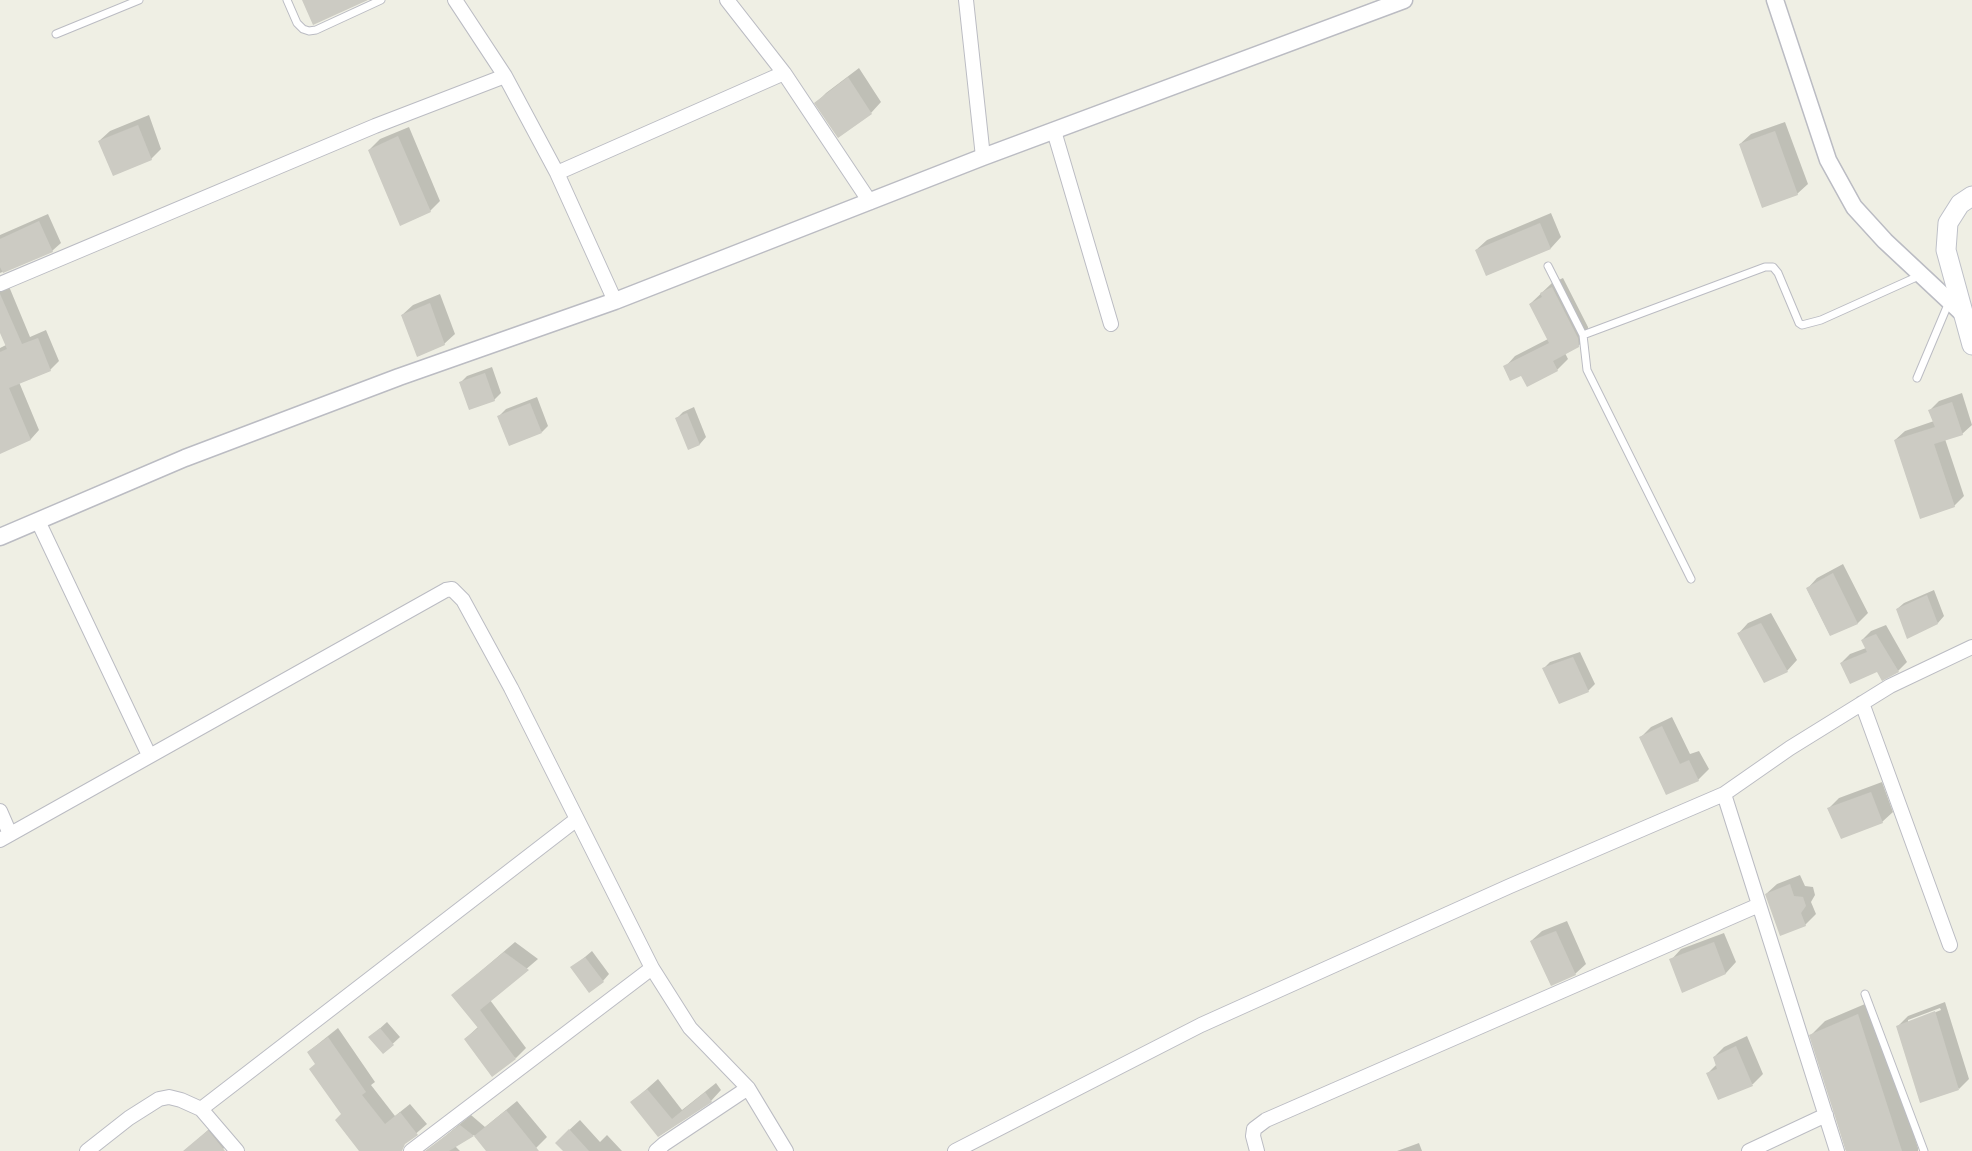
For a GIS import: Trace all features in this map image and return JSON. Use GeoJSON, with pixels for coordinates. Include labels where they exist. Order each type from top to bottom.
{"type":"FeatureCollection","features":[{"type":"Feature","properties":{"kind":"main road"},"geometry":{"type":"LineString","coordinates":[[1972,196],[1960,204],[1948,223],[1946,250],[1956,307],[1972,345]]}},
{"type":"Feature","properties":{"kind":"street"},"geometry":{"type":"LineString","coordinates":[[455,0],[505,76],[557,173],[615,301]]}},
{"type":"Feature","properties":{"kind":"street"},"geometry":{"type":"LineString","coordinates":[[727,0],[784,73],[870,202]]}},
{"type":"Feature","properties":{"kind":"street"},"geometry":{"type":"LineString","coordinates":[[966,0],[984,157]]}},
{"type":"Feature","properties":{"kind":"street"},"geometry":{"type":"LineString","coordinates":[[0,537],[185,458],[399,377],[615,301],[984,157],[1404,0]]}},
{"type":"Feature","properties":{"kind":"street"},"geometry":{"type":"LineString","coordinates":[[1775,0],[1828,160],[1854,207],[1885,241],[1956,307]]}},
{"type":"Feature","properties":{"kind":"street"},"geometry":{"type":"LineString","coordinates":[[557,173],[784,73]]}},
{"type":"Feature","properties":{"kind":"street"},"geometry":{"type":"LineString","coordinates":[[0,284],[375,126],[505,76]]}},
{"type":"Feature","properties":{"kind":"street"},"geometry":{"type":"LineString","coordinates":[[1054,131],[1111,324]]}},
{"type":"Feature","properties":{"kind":"street"},"geometry":{"type":"LineString","coordinates":[[38,521],[149,755]]}},
{"type":"Feature","properties":{"kind":"street"},"geometry":{"type":"LineString","coordinates":[[0,811],[5,837],[446,590],[452,589],[463,600],[512,688],[652,968],[690,1028],[748,1088],[786,1151]]}},
{"type":"Feature","properties":{"kind":"street"},"geometry":{"type":"LineString","coordinates":[[955,1151],[1201,1025],[1510,886],[1724,794],[1890,686],[1972,647]]}},
{"type":"Feature","properties":{"kind":"street"},"geometry":{"type":"LineString","coordinates":[[1862,703],[1950,944]]}},
{"type":"Feature","properties":{"kind":"street"},"geometry":{"type":"LineString","coordinates":[[1724,794],[1837,1151]]}},
{"type":"Feature","properties":{"kind":"street"},"geometry":{"type":"LineString","coordinates":[[200,1109],[577,819]]}},
{"type":"Feature","properties":{"kind":"street"},"geometry":{"type":"LineString","coordinates":[[1257,1151],[1253,1136],[1254,1129],[1266,1120],[1759,905]]}},
{"type":"Feature","properties":{"kind":"street"},"geometry":{"type":"LineString","coordinates":[[411,1151],[652,968]]}},
{"type":"Feature","properties":{"kind":"street"},"geometry":{"type":"LineString","coordinates":[[656,1151],[748,1088]]}},
{"type":"Feature","properties":{"kind":"street"},"geometry":{"type":"LineString","coordinates":[[87,1151],[129,1118],[159,1099],[169,1097],[181,1100],[200,1109],[237,1151]]}},
{"type":"Feature","properties":{"kind":"street"},"geometry":{"type":"LineString","coordinates":[[1749,1151],[1826,1115]]}},
{"type":"Feature","properties":{"kind":"lane"},"geometry":{"type":"LineString","coordinates":[[56,34],[139,0]]}},
{"type":"Feature","properties":{"kind":"lane"},"geometry":{"type":"LineString","coordinates":[[286,0],[297,23],[303,29],[309,31],[316,30],[381,0]]}},
{"type":"Feature","properties":{"kind":"lane"},"geometry":{"type":"LineString","coordinates":[[1548,266],[1583,335],[1587,370],[1691,579]]}},
{"type":"Feature","properties":{"kind":"lane"},"geometry":{"type":"LineString","coordinates":[[1583,335],[1765,267],[1773,268],[1778,273],[1802,326],[1821,320],[1921,275]]}},
{"type":"Feature","properties":{"kind":"lane"},"geometry":{"type":"LineString","coordinates":[[1917,378],[1956,307]]}},
{"type":"Feature","properties":{"kind":"lane"},"geometry":{"type":"LineString","coordinates":[[1865,994],[1924,1151]]}},
{"type":"Feature","properties":{"kind":"building"},"geometry":{"type":"Polygon","coordinates":[[[302,0],[368,0],[313,25],[302,0]]]}},
{"type":"Feature","properties":{"kind":"building"},"geometry":{"type":"Polygon","coordinates":[[[848,77],[872,114],[838,138],[814,103],[848,77]]]}},
{"type":"Feature","properties":{"kind":"building"},"geometry":{"type":"Polygon","coordinates":[[[138,125],[152,160],[113,176],[98,141],[138,125]]]}},
{"type":"Feature","properties":{"kind":"building"},"geometry":{"type":"Polygon","coordinates":[[[1775,131],[1798,195],[1762,208],[1739,144],[1775,131]]]}},
{"type":"Feature","properties":{"kind":"building"},"geometry":{"type":"Polygon","coordinates":[[[398,136],[431,212],[400,226],[368,150],[398,136]]]}},
{"type":"Feature","properties":{"kind":"building"},"geometry":{"type":"Polygon","coordinates":[[[39,221],[53,252],[3,273],[0,267],[0,239],[39,221]]]}},
{"type":"Feature","properties":{"kind":"building"},"geometry":{"type":"Polygon","coordinates":[[[1540,223],[1551,249],[1486,276],[1475,250],[1540,223]]]}},
{"type":"Feature","properties":{"kind":"building"},"geometry":{"type":"Polygon","coordinates":[[[1552,287],[1578,338],[1579,347],[1553,361],[1558,371],[1527,387],[1521,376],[1510,381],[1503,366],[1549,343],[1529,304],[1542,297],[1540,293],[1552,287]]]}},
{"type":"Feature","properties":{"kind":"building"},"geometry":{"type":"Polygon","coordinates":[[[0,294],[22,344],[38,338],[51,371],[9,388],[31,440],[0,454],[0,352],[7,349],[0,333],[0,294]]]}},
{"type":"Feature","properties":{"kind":"building"},"geometry":{"type":"Polygon","coordinates":[[[430,303],[445,345],[417,357],[401,315],[430,303]]]}},
{"type":"Feature","properties":{"kind":"building"},"geometry":{"type":"Polygon","coordinates":[[[485,373],[495,401],[469,410],[459,382],[485,373]]]}},
{"type":"Feature","properties":{"kind":"building"},"geometry":{"type":"Polygon","coordinates":[[[1952,402],[1963,435],[1934,444],[1955,507],[1920,519],[1894,440],[1935,427],[1928,410],[1952,402]]]}},
{"type":"Feature","properties":{"kind":"building"},"geometry":{"type":"Polygon","coordinates":[[[530,403],[542,433],[509,446],[497,416],[530,403]]]}},
{"type":"Feature","properties":{"kind":"building"},"geometry":{"type":"Polygon","coordinates":[[[687,413],[700,445],[688,450],[675,418],[687,413]]]}},
{"type":"Feature","properties":{"kind":"building"},"geometry":{"type":"Polygon","coordinates":[[[1833,573],[1858,624],[1830,636],[1806,588],[1833,573]]]}},
{"type":"Feature","properties":{"kind":"building"},"geometry":{"type":"Polygon","coordinates":[[[1927,595],[1938,624],[1907,639],[1896,609],[1927,595]]]}},
{"type":"Feature","properties":{"kind":"building"},"geometry":{"type":"Polygon","coordinates":[[[1761,623],[1788,672],[1764,683],[1737,633],[1761,623]]]}},
{"type":"Feature","properties":{"kind":"building"},"geometry":{"type":"Polygon","coordinates":[[[1876,634],[1899,672],[1882,681],[1877,672],[1850,684],[1840,663],[1867,652],[1861,640],[1876,634]]]}},
{"type":"Feature","properties":{"kind":"building"},"geometry":{"type":"Polygon","coordinates":[[[1573,657],[1589,692],[1559,704],[1542,668],[1573,657]]]}},
{"type":"Feature","properties":{"kind":"building"},"geometry":{"type":"Polygon","coordinates":[[[1662,726],[1680,764],[1689,760],[1699,781],[1666,795],[1639,737],[1662,726]]]}},
{"type":"Feature","properties":{"kind":"building"},"geometry":{"type":"Polygon","coordinates":[[[1871,792],[1883,823],[1841,839],[1827,808],[1871,792]]]}},
{"type":"Feature","properties":{"kind":"building"},"geometry":{"type":"Polygon","coordinates":[[[1790,884],[1794,896],[1803,897],[1806,906],[1801,913],[1806,926],[1780,936],[1765,894],[1790,884]]]}},
{"type":"Feature","properties":{"kind":"building"},"geometry":{"type":"Polygon","coordinates":[[[1556,931],[1576,975],[1551,986],[1530,941],[1556,931]]]}},
{"type":"Feature","properties":{"kind":"building"},"geometry":{"type":"Polygon","coordinates":[[[1714,942],[1726,974],[1682,993],[1669,959],[1714,942]]]}},
{"type":"Feature","properties":{"kind":"building"},"geometry":{"type":"Polygon","coordinates":[[[504,952],[529,970],[480,1010],[516,1059],[492,1077],[464,1039],[478,1028],[451,995],[504,952]]]}},
{"type":"Feature","properties":{"kind":"building"},"geometry":{"type":"Polygon","coordinates":[[[585,957],[604,982],[589,993],[570,967],[585,957]]]}},
{"type":"Feature","properties":{"kind":"building"},"geometry":{"type":"Polygon","coordinates":[[[1935,1011],[1959,1090],[1920,1103],[1896,1026],[1935,1011]]]}},
{"type":"Feature","properties":{"kind":"building"},"geometry":{"type":"Polygon","coordinates":[[[1858,1014],[1902,1151],[1846,1151],[1809,1035],[1858,1014]]]}},
{"type":"Feature","properties":{"kind":"building"},"geometry":{"type":"Polygon","coordinates":[[[380,1028],[394,1045],[383,1054],[368,1037],[380,1028]]]}},
{"type":"Feature","properties":{"kind":"building"},"geometry":{"type":"Polygon","coordinates":[[[328,1037],[366,1092],[362,1095],[385,1124],[400,1112],[418,1135],[405,1144],[402,1151],[359,1151],[335,1120],[341,1114],[309,1069],[315,1064],[307,1052],[328,1037]]]}},
{"type":"Feature","properties":{"kind":"building"},"geometry":{"type":"Polygon","coordinates":[[[1736,1046],[1753,1086],[1718,1100],[1706,1073],[1717,1069],[1713,1057],[1736,1046]]]}},
{"type":"Feature","properties":{"kind":"building"},"geometry":{"type":"Polygon","coordinates":[[[647,1089],[672,1119],[705,1092],[712,1102],[658,1137],[630,1102],[647,1089]]]}},
{"type":"Feature","properties":{"kind":"building"},"geometry":{"type":"Polygon","coordinates":[[[506,1110],[539,1151],[486,1151],[474,1136],[506,1110]]]}},
{"type":"Feature","properties":{"kind":"building"},"geometry":{"type":"Polygon","coordinates":[[[460,1125],[474,1136],[449,1151],[425,1151],[460,1125]]]}},
{"type":"Feature","properties":{"kind":"building"},"geometry":{"type":"Polygon","coordinates":[[[569,1129],[589,1151],[563,1151],[555,1143],[569,1129]]]}},
{"type":"Feature","properties":{"kind":"building"},"geometry":{"type":"Polygon","coordinates":[[[208,1130],[225,1151],[183,1151],[208,1130]]]}}]}
